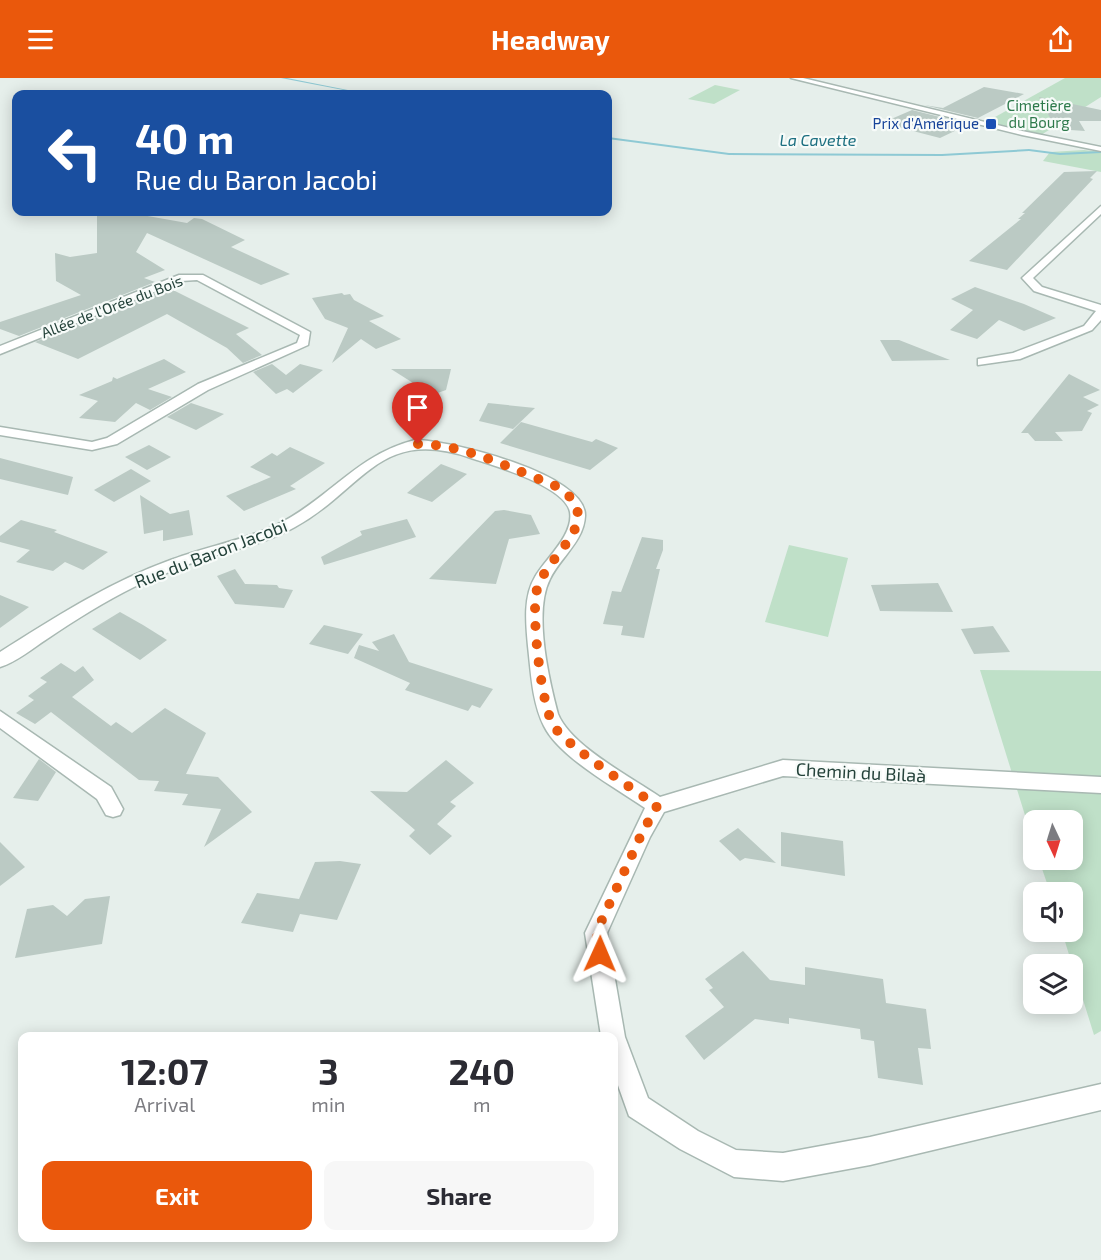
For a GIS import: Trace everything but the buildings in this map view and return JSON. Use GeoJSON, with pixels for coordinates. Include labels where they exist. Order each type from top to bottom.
{"type":"FeatureCollection","features":[{"type":"Feature","properties":{"kind":"street"},"geometry":{"type":"LineString","coordinates":[[794,78],[1101,149]]}},
{"type":"Feature","properties":{"kind":"street"},"geometry":{"type":"LineString","coordinates":[[1082,145],[1099,138]]}},
{"type":"Feature","properties":{"kind":"street"},"geometry":{"type":"LineString","coordinates":[[982,362],[1016,356],[1088,328],[1101,311],[1038,289],[1027,278],[1101,209]]}},
{"type":"Feature","properties":{"kind":"street","name":"Allée de l'Orée du Bois"},"geometry":{"type":"LineString","coordinates":[[0,350],[179,278],[199,277],[306,334],[302,345],[202,387],[112,441],[92,446],[0,431]]}},
{"type":"Feature","properties":{"kind":"street","name":"Rue du Baron Jacobi"},"geometry":{"type":"LineString","coordinates":[[0,661],[107,595],[174,564],[288,525],[313,511],[380,457],[397,447],[437,444],[558,487],[570,495],[579,516],[575,531],[545,574],[536,593],[544,703],[554,727],[581,751],[657,806]]}},
{"type":"Feature","properties":{"kind":"street"},"geometry":{"type":"LineString","coordinates":[[0,718],[104,792],[113,809]]}},
{"type":"Feature","properties":{"kind":"street","name":"Chemin du Bilaà"},"geometry":{"type":"LineString","coordinates":[[657,806],[783,768],[1101,785]]}},
{"type":"Feature","properties":{"kind":"street"},"geometry":{"type":"LineString","coordinates":[[612,1032],[596,933],[642,833],[657,806]]}},
{"type":"Feature","properties":{"kind":"street"},"geometry":{"type":"LineString","coordinates":[[618,1052],[638,1107],[690,1140],[734,1163],[783,1167],[870,1152],[1098,1097]]}},
{"type":"Feature","properties":{"kind":"green space","name":"Cimetière du Bourg"},"geometry":{"type":"Polygon","coordinates":[[[1065,78],[1101,78],[1101,97],[1041,135],[986,122],[1065,78]]]}},
{"type":"Feature","properties":{"kind":"green space"},"geometry":{"type":"Polygon","coordinates":[[[715,85],[740,90],[714,104],[688,99],[715,85]]]}},
{"type":"Feature","properties":{"kind":"green space"},"geometry":{"type":"Polygon","coordinates":[[[1084,150],[1101,152],[1101,172],[1043,161],[1050,152],[1084,150]]]}},
{"type":"Feature","properties":{"kind":"green space"},"geometry":{"type":"Polygon","coordinates":[[[789,545],[848,558],[828,637],[765,622],[789,545]]]}},
{"type":"Feature","properties":{"kind":"green space"},"geometry":{"type":"Polygon","coordinates":[[[980,670],[1101,671],[1101,1031],[1094,1035],[1083,1000],[1083,954],[1069,954],[1065,942],[1083,942],[1083,882],[1047,882],[1042,870],[1083,870],[1083,810],[1023,810],[980,670]]]}},
{"type":"Feature","properties":{"kind":"waterway","name":"La Cavette"},"geometry":{"type":"LineString","coordinates":[[282,78],[345,90]]}},
{"type":"Feature","properties":{"kind":"waterway","name":"La Cavette"},"geometry":{"type":"LineString","coordinates":[[612,139],[729,154],[942,155],[1029,150],[1060,154],[1101,152]]}},
{"type":"Feature","properties":{"kind":"place","name":"Prix d'Amérique"},"geometry":{"type":"Point","coordinates":[991,124]}},
{"type":"Feature","properties":{"kind":"route"},"geometry":{"type":"LineString","coordinates":[[418,444],[437,444],[457,450],[558,487],[570,495],[577,507],[579,516],[575,531],[545,574],[536,593],[544,703],[554,727],[581,751],[657,806],[642,833],[596,933],[600,954]]}}]}
